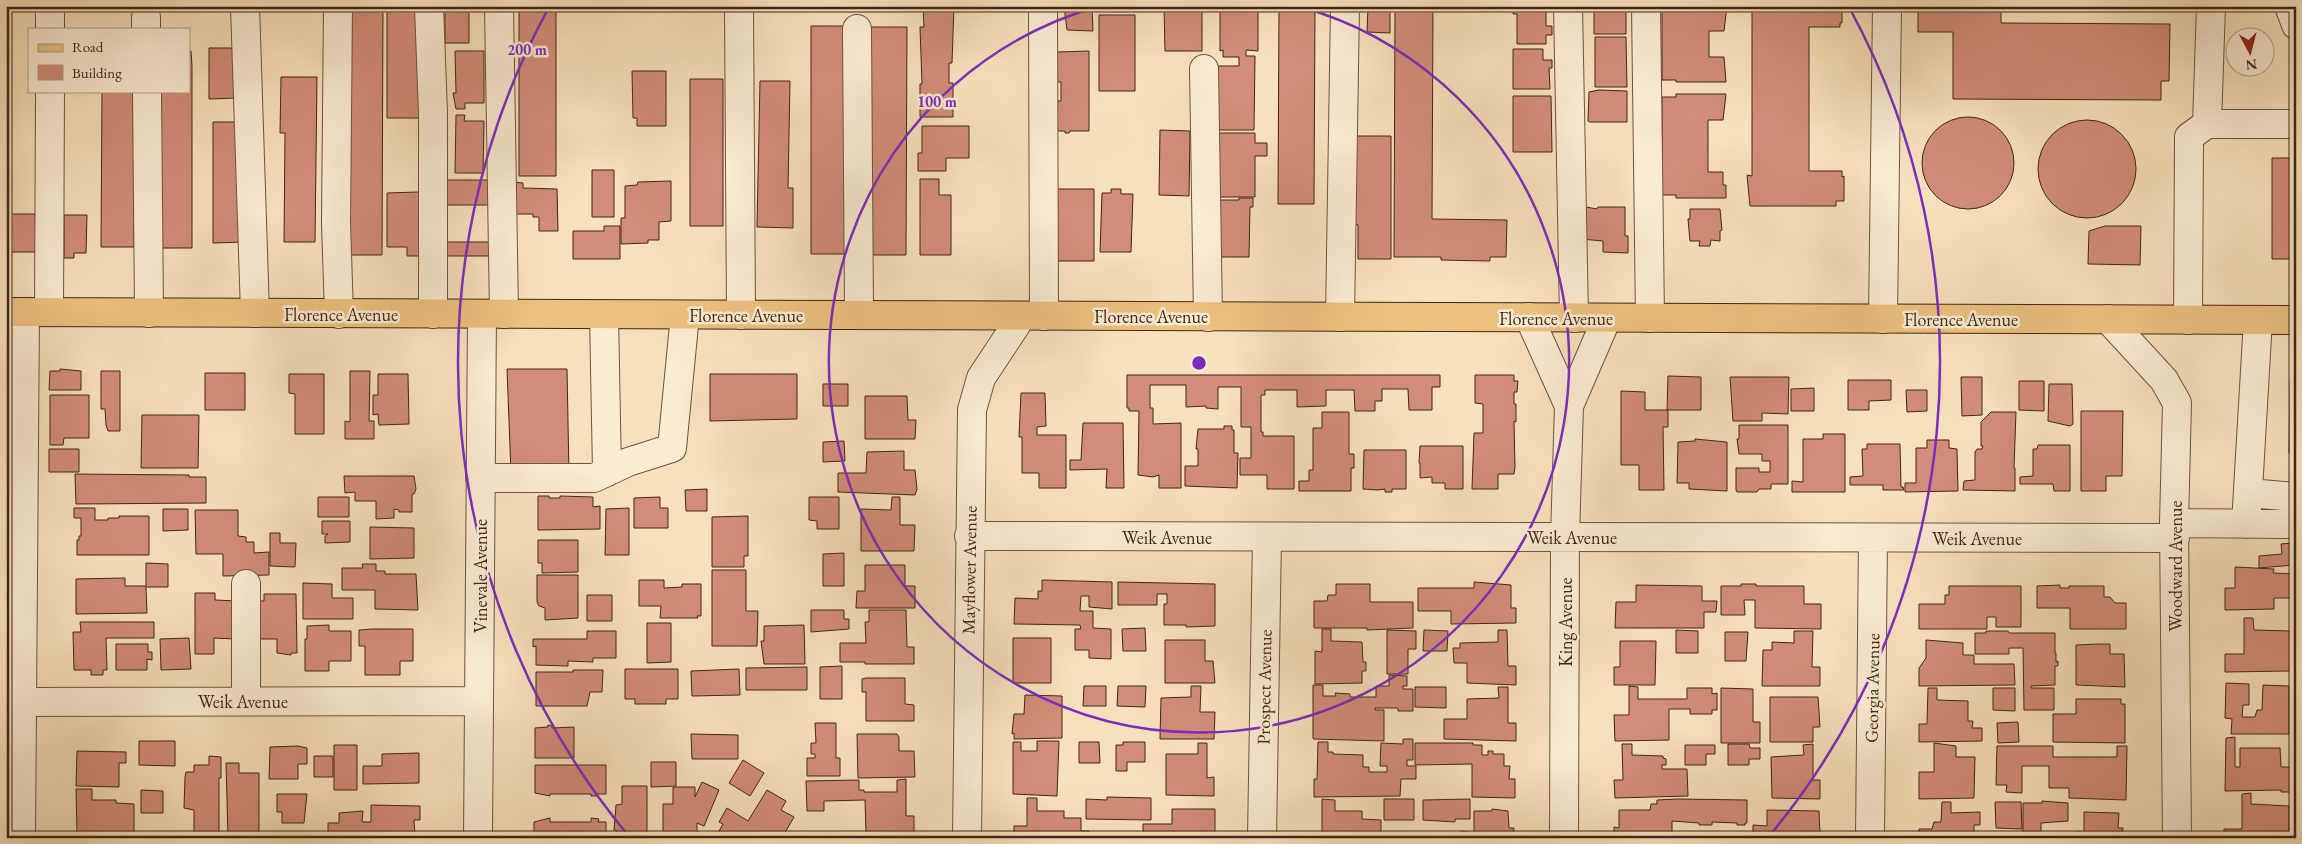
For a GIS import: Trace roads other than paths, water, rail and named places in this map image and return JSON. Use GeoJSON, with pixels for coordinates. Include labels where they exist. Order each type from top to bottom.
{"type":"FeatureCollection","features":[{"type":"Feature","properties":{"kind":"main road","name":"Florence Avenue"},"geometry":{"type":"LineString","coordinates":[[27,312],[2296,320]]}},
{"type":"Feature","properties":{"kind":"street"},"geometry":{"type":"LineString","coordinates":[[50,6],[50,28]]}},
{"type":"Feature","properties":{"kind":"street"},"geometry":{"type":"LineString","coordinates":[[245,6],[255,313]]}},
{"type":"Feature","properties":{"kind":"street"},"geometry":{"type":"LineString","coordinates":[[338,6],[336,223],[339,314]]}},
{"type":"Feature","properties":{"kind":"street"},"geometry":{"type":"LineString","coordinates":[[429,6],[433,114],[433,314]]}},
{"type":"Feature","properties":{"kind":"street","name":"Vinevale Avenue"},"geometry":{"type":"LineString","coordinates":[[478,838],[480,478],[493,314],[499,6]]}},
{"type":"Feature","properties":{"kind":"street"},"geometry":{"type":"LineString","coordinates":[[739,6],[740,315]]}},
{"type":"Feature","properties":{"kind":"street"},"geometry":{"type":"LineString","coordinates":[[1033,316],[1044,6]]}},
{"type":"Feature","properties":{"kind":"street"},"geometry":{"type":"LineString","coordinates":[[1340,317],[1345,6]]}},
{"type":"Feature","properties":{"kind":"street"},"geometry":{"type":"LineString","coordinates":[[1568,6],[1574,318]]}},
{"type":"Feature","properties":{"kind":"street"},"geometry":{"type":"LineString","coordinates":[[1646,6],[1650,318]]}},
{"type":"Feature","properties":{"kind":"street"},"geometry":{"type":"LineString","coordinates":[[1883,319],[1887,6]]}},
{"type":"Feature","properties":{"kind":"street"},"geometry":{"type":"LineString","coordinates":[[2206,124],[2211,6]]}},
{"type":"Feature","properties":{"kind":"street"},"geometry":{"type":"LineString","coordinates":[[2289,6],[2296,25]]}},
{"type":"Feature","properties":{"kind":"street"},"geometry":{"type":"LineString","coordinates":[[856,29],[858,315]]}},
{"type":"Feature","properties":{"kind":"street"},"geometry":{"type":"LineString","coordinates":[[1204,70],[1208,317]]}},
{"type":"Feature","properties":{"kind":"street"},"geometry":{"type":"LineString","coordinates":[[22,838],[14,702],[27,312],[50,92]]}},
{"type":"Feature","properties":{"kind":"street"},"geometry":{"type":"LineString","coordinates":[[147,92],[149,313]]}},
{"type":"Feature","properties":{"kind":"street"},"geometry":{"type":"LineString","coordinates":[[2188,320],[2189,137],[2206,124],[2296,124]]}},
{"type":"Feature","properties":{"kind":"street"},"geometry":{"type":"LineString","coordinates":[[604,315],[607,472]]}},
{"type":"Feature","properties":{"kind":"street"},"geometry":{"type":"LineString","coordinates":[[480,478],[594,478],[628,462],[672,448],[685,315]]}},
{"type":"Feature","properties":{"kind":"street","name":"Mayflower Avenue"},"geometry":{"type":"LineString","coordinates":[[967,838],[969,536],[972,410],[982,378],[1033,316]]}},
{"type":"Feature","properties":{"kind":"street","name":"King Avenue"},"geometry":{"type":"LineString","coordinates":[[1529,317],[1569,406]]}},
{"type":"Feature","properties":{"kind":"street","name":"King Avenue"},"geometry":{"type":"LineString","coordinates":[[1564,838],[1565,537],[1569,406],[1607,318]]}},
{"type":"Feature","properties":{"kind":"street","name":"Woodward Avenue"},"geometry":{"type":"LineString","coordinates":[[2108,319],[2164,380],[2177,403],[2175,530],[2177,838]]}},
{"type":"Feature","properties":{"kind":"street"},"geometry":{"type":"LineString","coordinates":[[2246,524],[2258,320]]}},
{"type":"Feature","properties":{"kind":"street"},"geometry":{"type":"LineString","coordinates":[[2248,493],[2296,497]]}},
{"type":"Feature","properties":{"kind":"street","name":"Weik Avenue"},"geometry":{"type":"LineString","coordinates":[[969,536],[1873,538],[2175,530],[2246,524],[2296,524]]}},
{"type":"Feature","properties":{"kind":"street","name":"Prospect Avenue"},"geometry":{"type":"LineString","coordinates":[[1262,838],[1266,537]]}},
{"type":"Feature","properties":{"kind":"street","name":"Georgia Avenue"},"geometry":{"type":"LineString","coordinates":[[1870,838],[1873,538]]}},
{"type":"Feature","properties":{"kind":"street"},"geometry":{"type":"LineString","coordinates":[[246,584],[246,701]]}},
{"type":"Feature","properties":{"kind":"street","name":"Weik Avenue"},"geometry":{"type":"LineString","coordinates":[[14,702],[479,700]]}}]}
